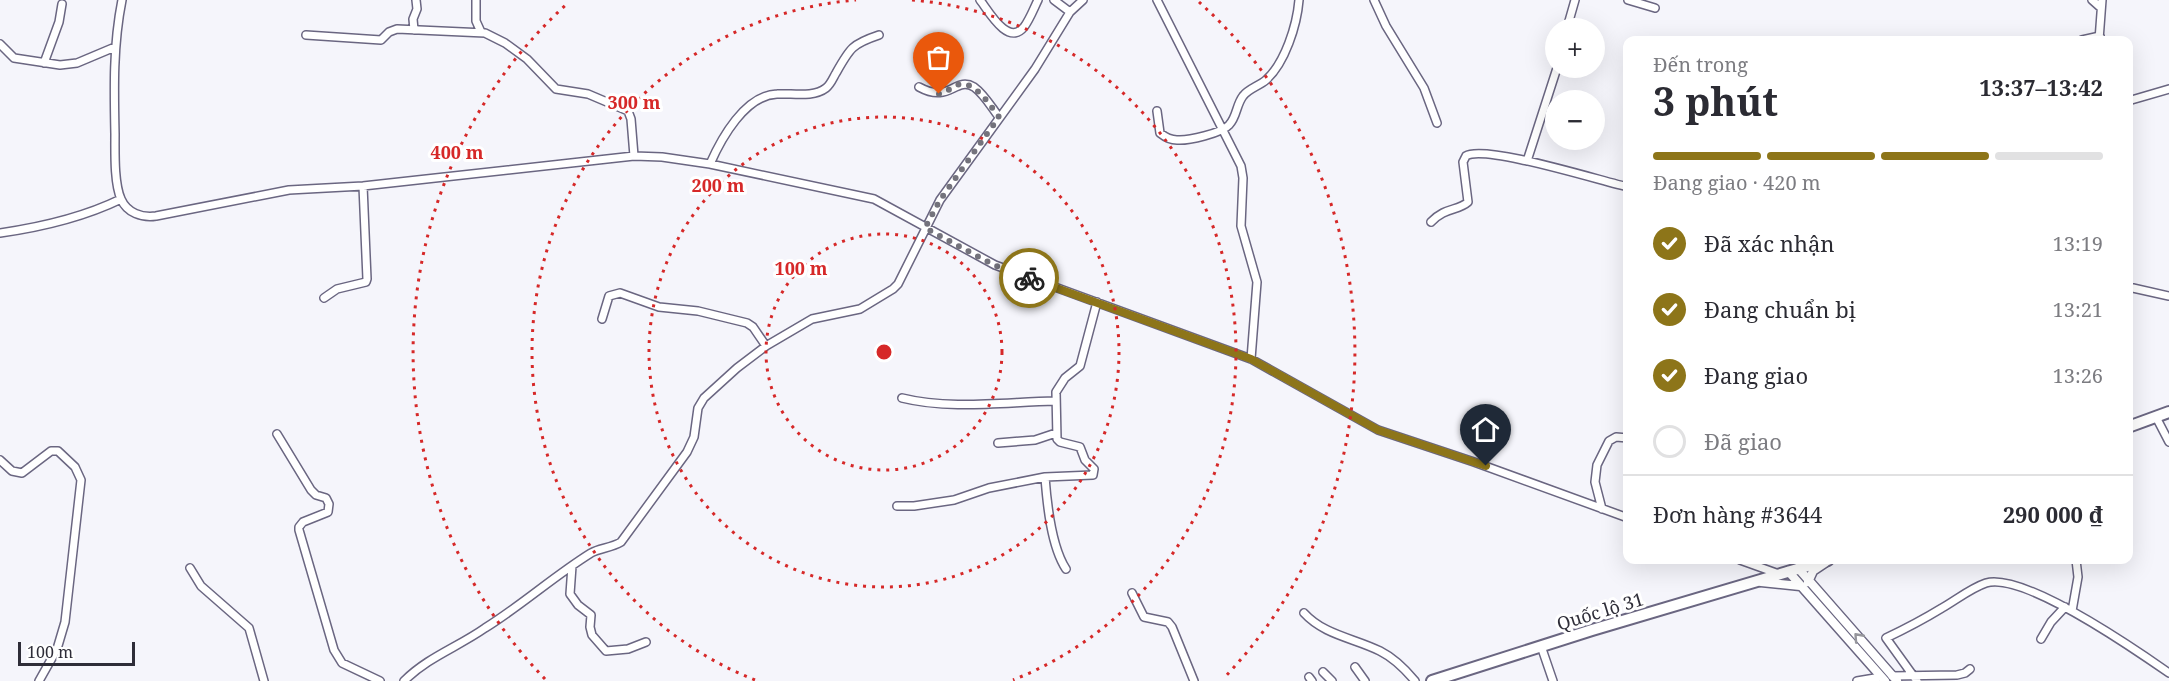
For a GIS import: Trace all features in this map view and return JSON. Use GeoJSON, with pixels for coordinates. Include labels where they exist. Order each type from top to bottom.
{"type":"FeatureCollection","features":[{"type":"Feature","properties":{"kind":"highway"},"geometry":{"type":"LineString","coordinates":[[2133,425],[2169,412]]}},
{"type":"Feature","properties":{"kind":"highway","name":"Quốc lộ 31"},"geometry":{"type":"LineString","coordinates":[[1432,681],[1807,564]]}},
{"type":"Feature","properties":{"kind":"street"},"geometry":{"type":"LineString","coordinates":[[122,0],[115,47],[115,153],[121,199],[132,212],[146,217],[289,190],[363,186],[634,156],[662,157],[710,164],[869,197],[994,265],[1251,359],[1378,430],[1623,516]]}},
{"type":"Feature","properties":{"kind":"street"},"geometry":{"type":"LineString","coordinates":[[414,30],[412,19],[417,9],[416,0]]}},
{"type":"Feature","properties":{"kind":"street"},"geometry":{"type":"LineString","coordinates":[[476,0],[476,21],[481,32]]}},
{"type":"Feature","properties":{"kind":"street"},"geometry":{"type":"LineString","coordinates":[[980,0],[998,25],[1017,31],[1025,26],[1038,0]]}},
{"type":"Feature","properties":{"kind":"street"},"geometry":{"type":"LineString","coordinates":[[1054,0],[1070,12]]}},
{"type":"Feature","properties":{"kind":"street"},"geometry":{"type":"LineString","coordinates":[[404,681],[430,659],[486,628],[572,566],[594,552],[612,547],[627,534],[687,452],[694,437],[698,408],[704,398],[737,368],[766,346],[812,319],[860,309],[892,289],[903,276],[940,200],[1035,69],[1070,12],[1083,0]]}},
{"type":"Feature","properties":{"kind":"street"},"geometry":{"type":"LineString","coordinates":[[1157,0],[1239,159],[1243,172],[1241,226],[1257,282],[1251,359]]}},
{"type":"Feature","properties":{"kind":"street"},"geometry":{"type":"LineString","coordinates":[[1157,111],[1160,133],[1170,139],[1191,139],[1224,130],[1233,120],[1243,95],[1264,81],[1274,70],[1293,33],[1300,0]]}},
{"type":"Feature","properties":{"kind":"street"},"geometry":{"type":"LineString","coordinates":[[1374,0],[1386,26],[1424,88],[1437,123]]}},
{"type":"Feature","properties":{"kind":"street"},"geometry":{"type":"LineString","coordinates":[[1570,18],[1575,0]]}},
{"type":"Feature","properties":{"kind":"street"},"geometry":{"type":"LineString","coordinates":[[1628,0],[1654,8]]}},
{"type":"Feature","properties":{"kind":"street"},"geometry":{"type":"LineString","coordinates":[[2092,0],[2102,4],[2100,36]]}},
{"type":"Feature","properties":{"kind":"street"},"geometry":{"type":"LineString","coordinates":[[44,63],[59,22],[62,4]]}},
{"type":"Feature","properties":{"kind":"street"},"geometry":{"type":"LineString","coordinates":[[306,35],[381,40],[393,30],[481,32],[505,43],[527,59],[556,89],[588,94],[628,111],[631,119],[634,156]]}},
{"type":"Feature","properties":{"kind":"street"},"geometry":{"type":"LineString","coordinates":[[710,164],[719,143],[731,125],[759,99],[776,93],[820,91],[829,85],[846,55],[856,44],[879,35]]}},
{"type":"Feature","properties":{"kind":"street"},"geometry":{"type":"LineString","coordinates":[[0,44],[14,58],[60,64],[77,63],[115,47]]}},
{"type":"Feature","properties":{"kind":"street"},"geometry":{"type":"LineString","coordinates":[[0,57],[7,52]]}},
{"type":"Feature","properties":{"kind":"street"},"geometry":{"type":"LineString","coordinates":[[1527,161],[1554,78]]}},
{"type":"Feature","properties":{"kind":"street"},"geometry":{"type":"LineString","coordinates":[[919,87],[939,94],[957,85],[971,86],[999,117]]}},
{"type":"Feature","properties":{"kind":"street"},"geometry":{"type":"LineString","coordinates":[[2133,100],[2169,89]]}},
{"type":"Feature","properties":{"kind":"street"},"geometry":{"type":"LineString","coordinates":[[1431,222],[1442,212],[1464,206],[1468,202],[1463,162],[1467,154],[1472,153],[1496,154],[1623,187]]}},
{"type":"Feature","properties":{"kind":"street"},"geometry":{"type":"LineString","coordinates":[[324,298],[337,289],[366,282],[363,186]]}},
{"type":"Feature","properties":{"kind":"street"},"geometry":{"type":"LineString","coordinates":[[0,233],[66,220],[100,209],[121,199]]}},
{"type":"Feature","properties":{"kind":"street"},"geometry":{"type":"LineString","coordinates":[[2133,288],[2169,296]]}},
{"type":"Feature","properties":{"kind":"street"},"geometry":{"type":"LineString","coordinates":[[602,319],[609,296],[620,293],[659,308],[698,311],[747,323],[753,327],[766,346]]}},
{"type":"Feature","properties":{"kind":"street"},"geometry":{"type":"LineString","coordinates":[[897,506],[915,506],[954,500],[989,488],[1045,477],[1094,474],[1094,469],[1085,460],[1080,447],[1060,442],[1056,433],[1055,401],[1056,392],[1065,378],[1080,366],[1097,302]]}},
{"type":"Feature","properties":{"kind":"street"},"geometry":{"type":"LineString","coordinates":[[902,398],[956,405],[1055,401]]}},
{"type":"Feature","properties":{"kind":"street"},"geometry":{"type":"LineString","coordinates":[[2156,417],[2169,442]]}},
{"type":"Feature","properties":{"kind":"street"},"geometry":{"type":"LineString","coordinates":[[998,443],[1035,440],[1056,433]]}},
{"type":"Feature","properties":{"kind":"street"},"geometry":{"type":"LineString","coordinates":[[277,434],[311,490],[326,498],[329,504],[328,512],[303,522],[299,530],[334,650],[342,663],[380,681]]}},
{"type":"Feature","properties":{"kind":"street"},"geometry":{"type":"LineString","coordinates":[[1602,509],[1595,482],[1597,465],[1609,441],[1616,437],[1623,438]]}},
{"type":"Feature","properties":{"kind":"street"},"geometry":{"type":"LineString","coordinates":[[0,460],[12,471],[22,473],[51,451],[58,451],[75,467],[81,480],[65,622],[57,649],[39,681]]}},
{"type":"Feature","properties":{"kind":"street"},"geometry":{"type":"LineString","coordinates":[[1045,477],[1046,498],[1053,533],[1060,561],[1066,569]]}},
{"type":"Feature","properties":{"kind":"street"},"geometry":{"type":"LineString","coordinates":[[1762,564],[1788,571],[1804,584],[1889,679]]}},
{"type":"Feature","properties":{"kind":"street"},"geometry":{"type":"LineString","coordinates":[[1804,584],[1813,572],[1824,564]]}},
{"type":"Feature","properties":{"kind":"street"},"geometry":{"type":"LineString","coordinates":[[2041,639],[2051,622],[2069,609],[2078,577],[2076,564]]}},
{"type":"Feature","properties":{"kind":"street"},"geometry":{"type":"LineString","coordinates":[[572,566],[570,594],[578,605],[591,615],[591,634],[605,650],[611,652],[628,649],[646,642]]}},
{"type":"Feature","properties":{"kind":"street"},"geometry":{"type":"LineString","coordinates":[[190,568],[201,586],[249,628],[264,681]]}},
{"type":"Feature","properties":{"kind":"street"},"geometry":{"type":"LineString","coordinates":[[1752,582],[1804,584]]}},
{"type":"Feature","properties":{"kind":"street"},"geometry":{"type":"LineString","coordinates":[[1915,678],[1886,638],[1991,582],[2023,588],[2069,609],[2169,673]]}},
{"type":"Feature","properties":{"kind":"street"},"geometry":{"type":"LineString","coordinates":[[1132,593],[1144,617],[1171,625],[1194,681]]}},
{"type":"Feature","properties":{"kind":"street"},"geometry":{"type":"LineString","coordinates":[[1304,613],[1322,627],[1388,656],[1403,667],[1415,681]]}},
{"type":"Feature","properties":{"kind":"street"},"geometry":{"type":"LineString","coordinates":[[1541,646],[1553,681]]}},
{"type":"Feature","properties":{"kind":"street"},"geometry":{"type":"LineString","coordinates":[[1356,667],[1365,681]]}},
{"type":"Feature","properties":{"kind":"street"},"geometry":{"type":"LineString","coordinates":[[1857,681],[1957,675],[1970,669]]}},
{"type":"Feature","properties":{"kind":"street"},"geometry":{"type":"LineString","coordinates":[[1323,672],[1332,681]]}},
{"type":"Feature","properties":{"kind":"way so far"},"geometry":{"type":"LineString","coordinates":[[939,94],[957,85],[964,84],[974,87],[999,117],[940,200],[925,228],[994,265],[1029,278]]}},
{"type":"Feature","properties":{"kind":"route"},"geometry":{"type":"LineString","coordinates":[[1029,278],[1251,359],[1378,430],[1486,466]]}}]}
